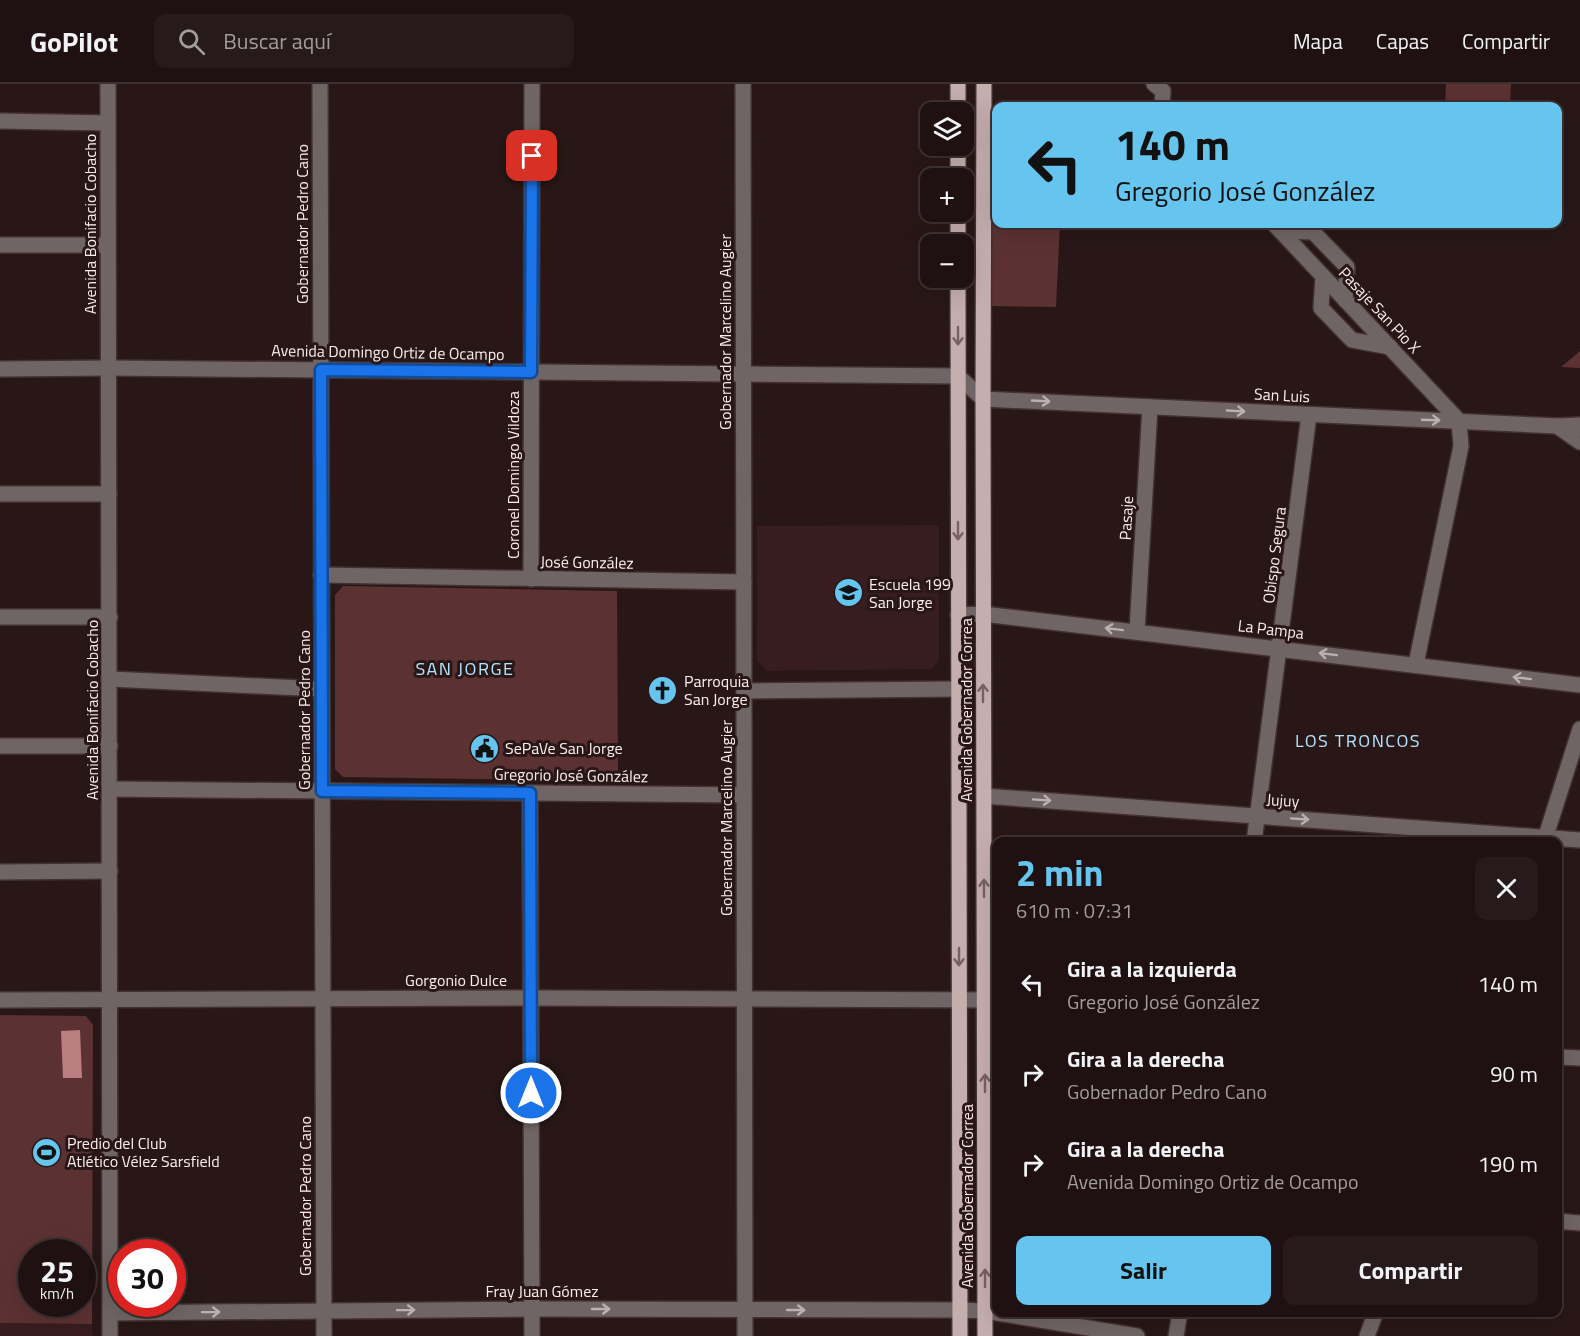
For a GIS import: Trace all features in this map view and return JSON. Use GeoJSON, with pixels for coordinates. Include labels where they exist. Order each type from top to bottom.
{"type":"FeatureCollection","features":[{"type":"Feature","properties":{"kind":"main road"},"geometry":{"type":"LineString","coordinates":[[958,84],[958,102]]}},
{"type":"Feature","properties":{"kind":"main road","name":"Avenida Gobernador Correa"},"geometry":{"type":"LineString","coordinates":[[960,1336],[973,1311],[990,1156],[990,999],[984,796],[984,84]]}},
{"type":"Feature","properties":{"kind":"main road","name":"Avenida Gobernador Correa"},"geometry":{"type":"LineString","coordinates":[[958,288],[959,998],[973,1311],[985,1336]]}},
{"type":"Feature","properties":{"kind":"street","name":"Avenida Bonifacio Cobacho"},"geometry":{"type":"LineString","coordinates":[[108,84],[110,1239]]}},
{"type":"Feature","properties":{"kind":"street","name":"Gobernador Pedro Cano"},"geometry":{"type":"LineString","coordinates":[[320,84],[324,1336]]}},
{"type":"Feature","properties":{"kind":"street","name":"Coronel Domingo Vildoza"},"geometry":{"type":"LineString","coordinates":[[531,579],[532,84]]}},
{"type":"Feature","properties":{"kind":"street","name":"Gobernador Marcelino Augier"},"geometry":{"type":"LineString","coordinates":[[743,84],[745,1336]]}},
{"type":"Feature","properties":{"kind":"street"},"geometry":{"type":"LineString","coordinates":[[1154,84],[1163,92],[1162,102]]}},
{"type":"Feature","properties":{"kind":"street"},"geometry":{"type":"LineString","coordinates":[[0,121],[108,123]]}},
{"type":"Feature","properties":{"kind":"street","name":"Pasaje San Pio X"},"geometry":{"type":"LineString","coordinates":[[1278,228],[1459,421]]}},
{"type":"Feature","properties":{"kind":"street"},"geometry":{"type":"LineString","coordinates":[[1284,228],[1313,232],[1347,267],[1345,300]]}},
{"type":"Feature","properties":{"kind":"street"},"geometry":{"type":"LineString","coordinates":[[0,245],[108,245]]}},
{"type":"Feature","properties":{"kind":"street"},"geometry":{"type":"LineString","coordinates":[[1323,276],[1321,308],[1352,340],[1389,347]]}},
{"type":"Feature","properties":{"kind":"street","name":"Avenida Domingo Ortiz de Ocampo"},"geometry":{"type":"LineString","coordinates":[[0,369],[958,376]]}},
{"type":"Feature","properties":{"kind":"street"},"geometry":{"type":"LineString","coordinates":[[958,376],[983,399]]}},
{"type":"Feature","properties":{"kind":"street","name":"San Luis"},"geometry":{"type":"LineString","coordinates":[[983,399],[1557,426],[1580,425]]}},
{"type":"Feature","properties":{"kind":"street","name":"Pasaje"},"geometry":{"type":"LineString","coordinates":[[1137,631],[1150,407]]}},
{"type":"Feature","properties":{"kind":"street","name":"Obispo Segura"},"geometry":{"type":"LineString","coordinates":[[1255,837],[1309,415]]}},
{"type":"Feature","properties":{"kind":"street"},"geometry":{"type":"LineString","coordinates":[[1416,664],[1461,446],[1459,421]]}},
{"type":"Feature","properties":{"kind":"street"},"geometry":{"type":"LineString","coordinates":[[1557,426],[1580,442]]}},
{"type":"Feature","properties":{"kind":"street"},"geometry":{"type":"LineString","coordinates":[[0,494],[109,494]]}},
{"type":"Feature","properties":{"kind":"street","name":"José González"},"geometry":{"type":"LineString","coordinates":[[321,575],[744,582]]}},
{"type":"Feature","properties":{"kind":"street","name":"La Pampa"},"geometry":{"type":"LineString","coordinates":[[958,615],[983,614],[1137,631],[1580,685]]}},
{"type":"Feature","properties":{"kind":"street"},"geometry":{"type":"LineString","coordinates":[[0,618],[110,617]]}},
{"type":"Feature","properties":{"kind":"street"},"geometry":{"type":"LineString","coordinates":[[110,679],[322,689]]}},
{"type":"Feature","properties":{"kind":"street"},"geometry":{"type":"LineString","coordinates":[[744,692],[959,689]]}},
{"type":"Feature","properties":{"kind":"street"},"geometry":{"type":"LineString","coordinates":[[1546,837],[1580,729]]}},
{"type":"Feature","properties":{"kind":"street"},"geometry":{"type":"LineString","coordinates":[[0,746],[110,746]]}},
{"type":"Feature","properties":{"kind":"street","name":"Gregorio José González"},"geometry":{"type":"LineString","coordinates":[[110,789],[744,795]]}},
{"type":"Feature","properties":{"kind":"street"},"geometry":{"type":"LineString","coordinates":[[530,793],[532,1336]]}},
{"type":"Feature","properties":{"kind":"street","name":"Jujuy"},"geometry":{"type":"LineString","coordinates":[[984,796],[1509,837]]}},
{"type":"Feature","properties":{"kind":"street","name":"Jujuy"},"geometry":{"type":"LineString","coordinates":[[1562,840],[1580,840]]}},
{"type":"Feature","properties":{"kind":"street"},"geometry":{"type":"LineString","coordinates":[[0,872],[110,872]]}},
{"type":"Feature","properties":{"kind":"street","name":"Gorgonio Dulce"},"geometry":{"type":"LineString","coordinates":[[0,1000],[990,999]]}},
{"type":"Feature","properties":{"kind":"street"},"geometry":{"type":"LineString","coordinates":[[1562,1057],[1580,1058]]}},
{"type":"Feature","properties":{"kind":"street"},"geometry":{"type":"LineString","coordinates":[[1562,1221],[1580,1223]]}},
{"type":"Feature","properties":{"kind":"street","name":"Fray Juan Gómez"},"geometry":{"type":"LineString","coordinates":[[186,1313],[532,1309],[973,1311],[992,1314]]}},
{"type":"Feature","properties":{"kind":"street","name":"Avenida Bonifacio Cobacho"},"geometry":{"type":"LineString","coordinates":[[110,1317],[110,1336]]}},
{"type":"Feature","properties":{"kind":"street","name":"Fray Juan Gómez"},"geometry":{"type":"LineString","coordinates":[[1012,1317],[1137,1336]]}},
{"type":"Feature","properties":{"kind":"street"},"geometry":{"type":"LineString","coordinates":[[1176,1336],[1179,1317]]}},
{"type":"Feature","properties":{"kind":"street"},"geometry":{"type":"LineString","coordinates":[[1367,1336],[1374,1317]]}},
{"type":"Feature","properties":{"kind":"shaded area"},"geometry":{"type":"Polygon","coordinates":[[[1446,84],[1511,84],[1510,102],[1445,102],[1446,84]]]}},
{"type":"Feature","properties":{"kind":"shaded area"},"geometry":{"type":"Polygon","coordinates":[[[992,228],[1060,228],[1056,307],[992,306],[992,228]]]}},
{"type":"Feature","properties":{"kind":"shaded area"},"geometry":{"type":"Polygon","coordinates":[[[1580,351],[1580,368],[1561,367],[1580,351]]]}},
{"type":"Feature","properties":{"kind":"shaded area","name":"Escuela 199 San Jorge"},"geometry":{"type":"Polygon","coordinates":[[[939,525],[939,660],[932,669],[766,671],[757,660],[757,526],[939,525]]]}},
{"type":"Feature","properties":{"kind":"shaded area"},"geometry":{"type":"Polygon","coordinates":[[[343,586],[617,591],[618,781],[343,777],[335,769],[335,595],[343,586]]]}},
{"type":"Feature","properties":{"kind":"shaded area","name":"Predio del Club Atlético Vélez Sarsfield"},"geometry":{"type":"Polygon","coordinates":[[[0,1015],[86,1016],[93,1025],[92,1239],[18,1239],[18,1317],[92,1317],[92,1324],[0,1323],[0,1015]]]}},
{"type":"Feature","properties":{"kind":"shaded area"},"geometry":{"type":"Polygon","coordinates":[[[0,1323],[92,1324],[93,1336],[0,1336],[0,1323]]]}},
{"type":"Feature","properties":{"kind":"building"},"geometry":{"type":"Polygon","coordinates":[[[80,1030],[82,1078],[63,1078],[61,1031],[80,1030]]]}},
{"type":"Feature","properties":{"kind":"place","name":"Escuela 199 San Jorge"},"geometry":{"type":"Point","coordinates":[848,593]}},
{"type":"Feature","properties":{"kind":"place","name":"Parroquia San Jorge"},"geometry":{"type":"Point","coordinates":[663,690]}},
{"type":"Feature","properties":{"kind":"place","name":"SePaVe San Jorge"},"geometry":{"type":"Point","coordinates":[484,748]}},
{"type":"Feature","properties":{"kind":"place","name":"Predio del Club Atlético Vélez Sarsfield"},"geometry":{"type":"Point","coordinates":[46,1152]}},
{"type":"Feature","properties":{"kind":"district","name":"SAN JORGE"},"geometry":{"type":"Point","coordinates":[465,668]}},
{"type":"Feature","properties":{"kind":"district","name":"LOS TRONCOS"},"geometry":{"type":"Point","coordinates":[1358,740]}},
{"type":"Feature","properties":{"kind":"route"},"geometry":{"type":"LineString","coordinates":[[531,1093],[530,793],[322,791],[321,370],[531,372],[532,156]]}}]}
